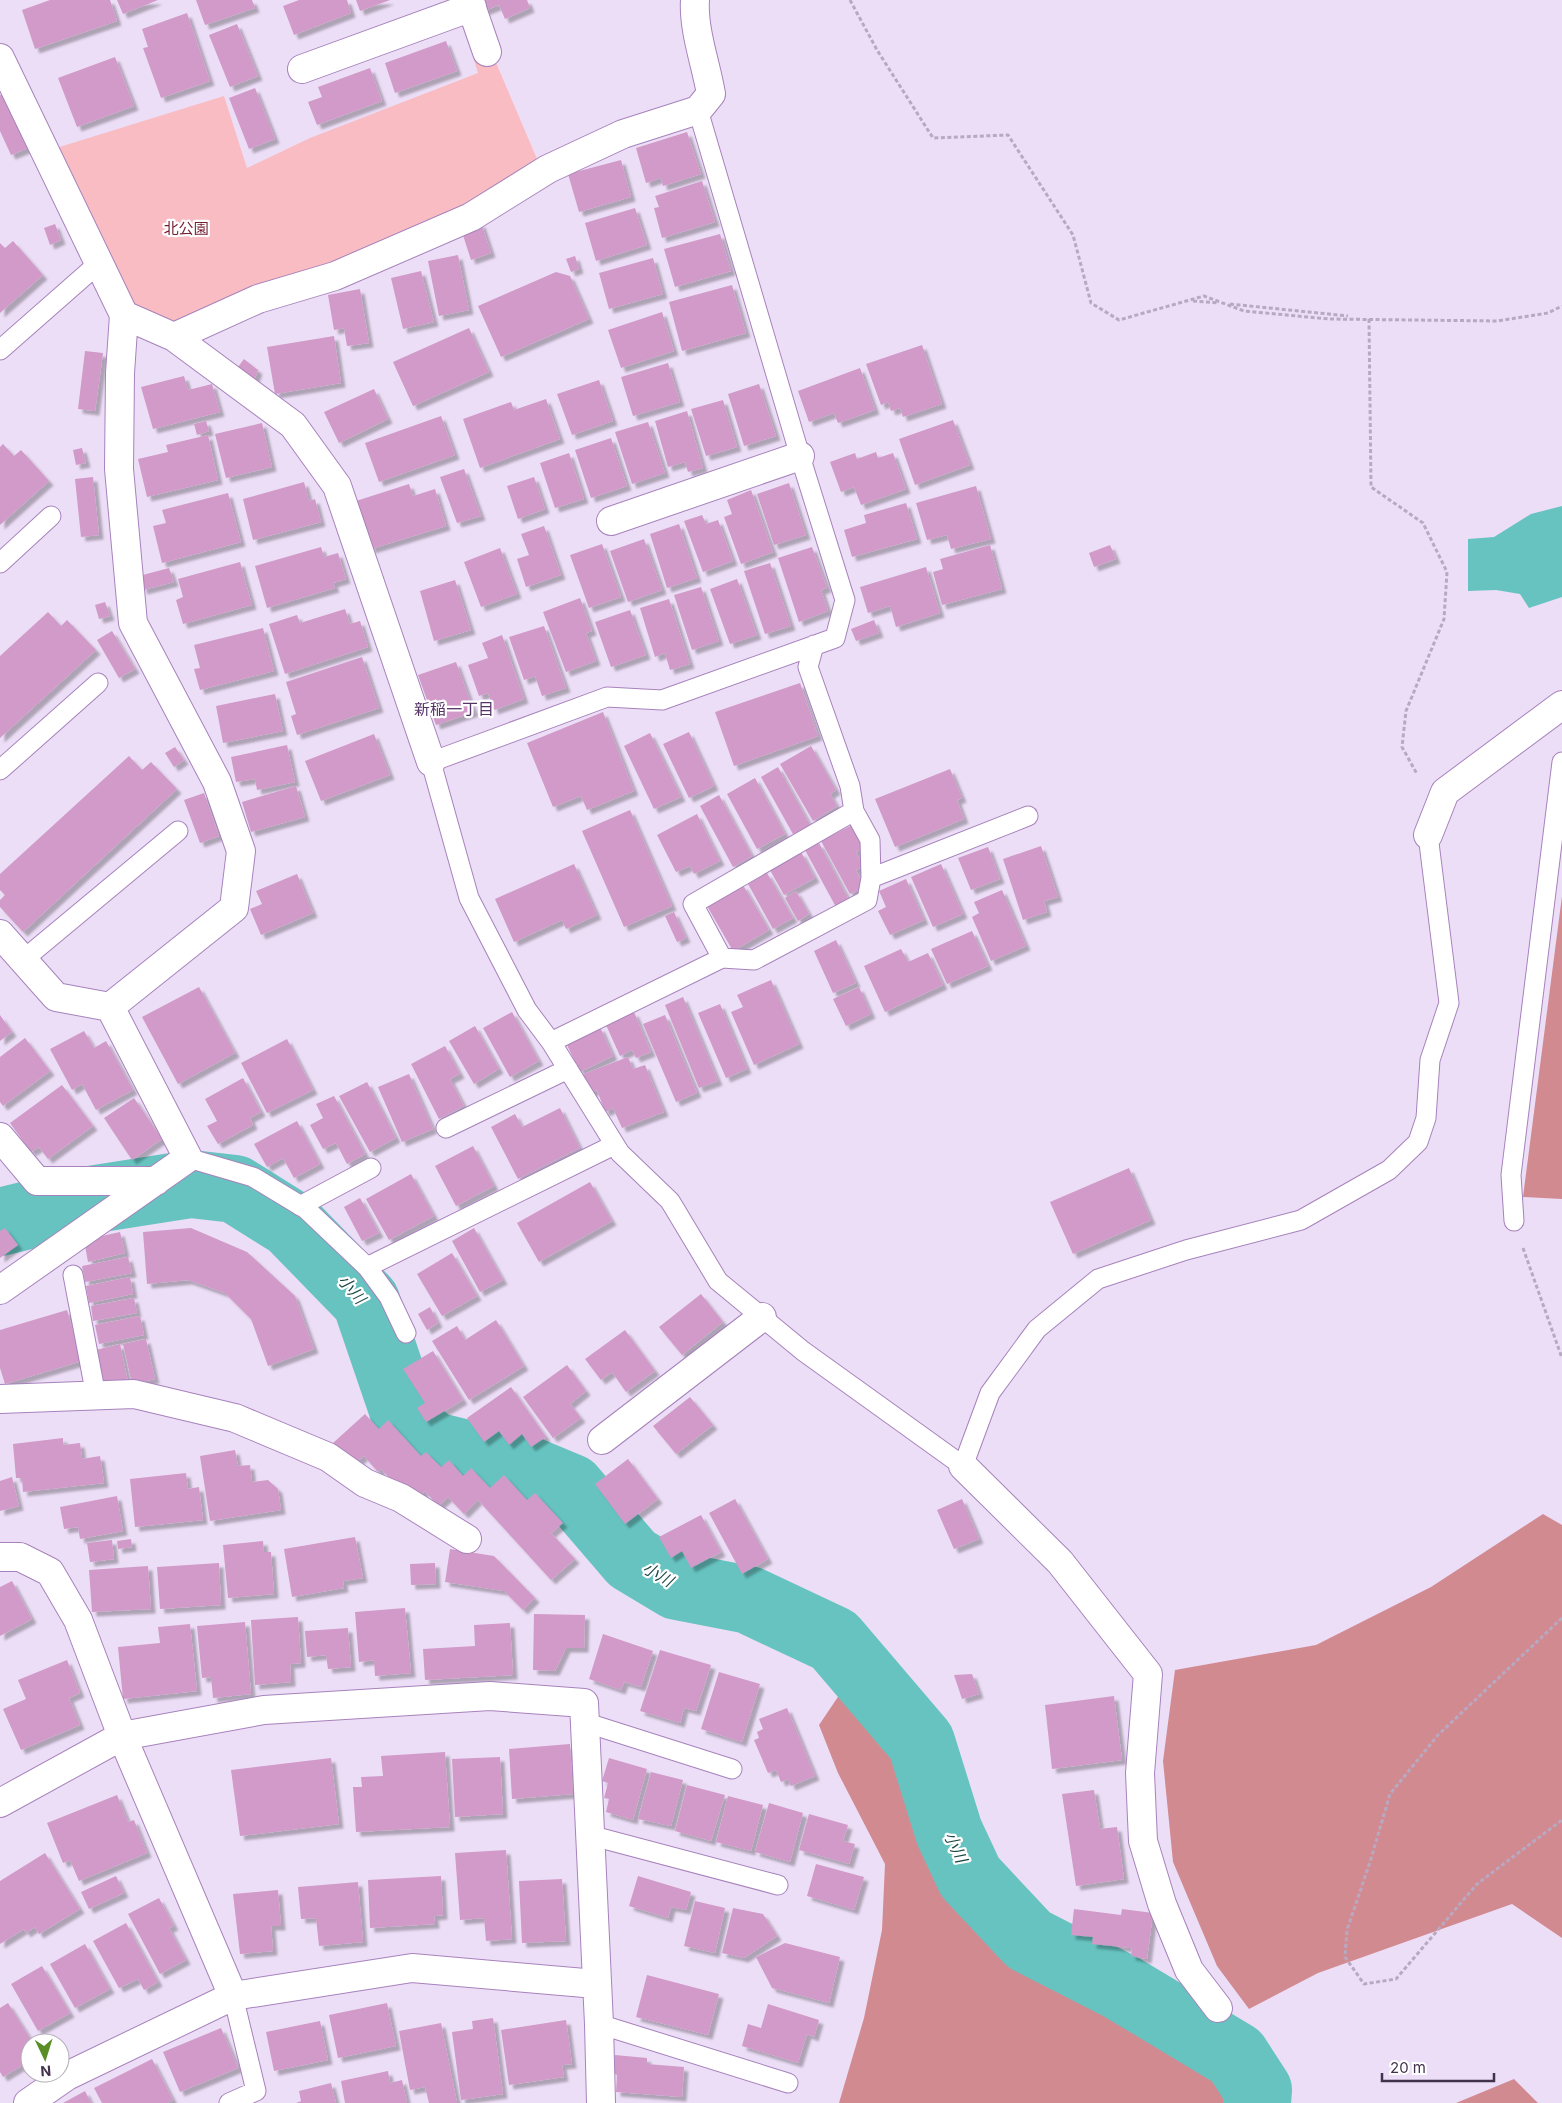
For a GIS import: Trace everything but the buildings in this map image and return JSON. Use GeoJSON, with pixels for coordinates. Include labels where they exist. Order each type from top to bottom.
{"type":"FeatureCollection","features":[{"type":"Feature","properties":{"kind":"street"},"geometry":{"type":"LineString","coordinates":[[174,337],[258,299],[335,276],[470,217],[548,169],[623,134],[698,110],[711,94],[694,17],[695,0]]}},
{"type":"Feature","properties":{"kind":"street"},"geometry":{"type":"LineString","coordinates":[[302,69],[471,4],[487,52]]}},
{"type":"Feature","properties":{"kind":"street"},"geometry":{"type":"LineString","coordinates":[[0,58],[124,315],[120,373],[119,469],[133,623],[217,782],[241,851],[234,908],[110,1007],[56,997],[0,934]]}},
{"type":"Feature","properties":{"kind":"street"},"geometry":{"type":"LineString","coordinates":[[124,315],[174,337],[293,425],[337,486],[431,762]]}},
{"type":"Feature","properties":{"kind":"street"},"geometry":{"type":"LineString","coordinates":[[611,521],[800,456]]}},
{"type":"Feature","properties":{"kind":"street"},"geometry":{"type":"LineString","coordinates":[[1428,835],[1445,792],[1562,705]]}},
{"type":"Feature","properties":{"kind":"street"},"geometry":{"type":"LineString","coordinates":[[0,1290],[188,1158],[110,1007]]}},
{"type":"Feature","properties":{"kind":"street"},"geometry":{"type":"LineString","coordinates":[[0,1137],[37,1180],[146,1188]]}},
{"type":"Feature","properties":{"kind":"street"},"geometry":{"type":"LineString","coordinates":[[602,1440],[762,1317]]}},
{"type":"Feature","properties":{"kind":"street"},"geometry":{"type":"LineString","coordinates":[[0,1399],[134,1394],[235,1418],[328,1457],[366,1483],[402,1498],[468,1539]]}},
{"type":"Feature","properties":{"kind":"street"},"geometry":{"type":"LineString","coordinates":[[964,1466],[1060,1562],[1148,1674],[1140,1773],[1143,1840],[1162,1904],[1189,1970],[1218,2008]]}},
{"type":"Feature","properties":{"kind":"street"},"geometry":{"type":"LineString","coordinates":[[0,1557],[20,1557],[50,1572],[78,1620],[122,1736],[233,1996]]}},
{"type":"Feature","properties":{"kind":"street"},"geometry":{"type":"LineString","coordinates":[[0,1803],[122,1736],[264,1710],[490,1696],[584,1703],[596,1984],[600,2024],[601,2103]]}},
{"type":"Feature","properties":{"kind":"street"},"geometry":{"type":"LineString","coordinates":[[28,2103],[67,2076],[233,1996],[412,1968],[596,1984]]}},
{"type":"Feature","properties":{"kind":"lane"},"geometry":{"type":"LineString","coordinates":[[698,110],[800,456],[846,600],[835,638],[662,700],[607,697],[431,762],[469,898],[528,1010],[551,1042],[620,1154],[670,1201],[718,1281],[803,1351],[964,1466],[990,1393],[1037,1329],[1098,1280],[1186,1250],[1301,1220],[1389,1170],[1418,1142],[1426,1118],[1430,1060],[1449,1003],[1428,835]]}},
{"type":"Feature","properties":{"kind":"lane"},"geometry":{"type":"LineString","coordinates":[[0,350],[99,263]]}},
{"type":"Feature","properties":{"kind":"lane"},"geometry":{"type":"LineString","coordinates":[[0,563],[51,516]]}},
{"type":"Feature","properties":{"kind":"lane"},"geometry":{"type":"LineString","coordinates":[[551,1042],[722,958],[754,960],[867,900],[870,878],[870,840],[854,811],[850,786],[808,667],[814,646]]}},
{"type":"Feature","properties":{"kind":"lane"},"geometry":{"type":"LineString","coordinates":[[0,770],[98,683]]}},
{"type":"Feature","properties":{"kind":"lane"},"geometry":{"type":"LineString","coordinates":[[1514,1221],[1511,1175],[1562,762]]}},
{"type":"Feature","properties":{"kind":"lane"},"geometry":{"type":"LineString","coordinates":[[722,958],[693,904],[854,811]]}},
{"type":"Feature","properties":{"kind":"lane"},"geometry":{"type":"LineString","coordinates":[[870,878],[1028,816]]}},
{"type":"Feature","properties":{"kind":"lane"},"geometry":{"type":"LineString","coordinates":[[23,960],[178,831]]}},
{"type":"Feature","properties":{"kind":"lane"},"geometry":{"type":"LineString","coordinates":[[446,1128],[568,1069]]}},
{"type":"Feature","properties":{"kind":"lane"},"geometry":{"type":"LineString","coordinates":[[367,1267],[614,1144]]}},
{"type":"Feature","properties":{"kind":"lane"},"geometry":{"type":"LineString","coordinates":[[188,1158],[253,1177],[306,1209],[367,1267],[389,1297],[406,1334]]}},
{"type":"Feature","properties":{"kind":"lane"},"geometry":{"type":"LineString","coordinates":[[300,1206],[371,1168]]}},
{"type":"Feature","properties":{"kind":"lane"},"geometry":{"type":"LineString","coordinates":[[73,1274],[96,1396]]}},
{"type":"Feature","properties":{"kind":"lane"},"geometry":{"type":"LineString","coordinates":[[584,1722],[732,1769]]}},
{"type":"Feature","properties":{"kind":"lane"},"geometry":{"type":"LineString","coordinates":[[589,1835],[778,1885]]}},
{"type":"Feature","properties":{"kind":"lane"},"geometry":{"type":"LineString","coordinates":[[229,2103],[256,2091],[233,1996]]}},
{"type":"Feature","properties":{"kind":"lane"},"geometry":{"type":"LineString","coordinates":[[600,2024],[788,2083]]}},
{"type":"Feature","properties":{"kind":"path"},"geometry":{"type":"LineString","coordinates":[[850,0],[877,50],[933,138],[1008,135],[1073,235],[1091,304],[1119,320],[1204,296],[1244,311],[1330,318],[1496,321],[1548,313],[1562,306]]}},
{"type":"Feature","properties":{"kind":"path"},"geometry":{"type":"LineString","coordinates":[[1190,300],[1371,319],[1370,487],[1423,523],[1447,572],[1444,619],[1406,711],[1402,747],[1419,777]]}},
{"type":"Feature","properties":{"kind":"path"},"geometry":{"type":"LineString","coordinates":[[1514,1221],[1562,1358]]}},
{"type":"Feature","properties":{"kind":"path"},"geometry":{"type":"LineString","coordinates":[[1562,1618],[1438,1735],[1390,1794],[1347,1930],[1346,1956],[1364,1984],[1396,1978],[1477,1884],[1562,1820]]}},
{"type":"Feature","properties":{"kind":"green space","name":"北公園"},"geometry":{"type":"Polygon","coordinates":[[[491,51],[540,166],[468,209],[175,330],[129,310],[53,149],[224,96],[247,168],[310,138],[478,73],[473,57],[491,51]]]}},
{"type":"Feature","properties":{"kind":"shaded area"},"geometry":{"type":"Polygon","coordinates":[[[1562,506],[1562,597],[1529,608],[1520,594],[1496,590],[1468,591],[1468,539],[1494,537],[1531,514],[1562,506]]]}},
{"type":"Feature","properties":{"kind":"shaded area"},"geometry":{"type":"Polygon","coordinates":[[[1562,896],[1562,1199],[1523,1197],[1562,896]]]}},
{"type":"Feature","properties":{"kind":"shaded area"},"geometry":{"type":"Polygon","coordinates":[[[1543,1514],[1562,1525],[1562,1938],[1512,1904],[1318,1973],[1249,2009],[1217,1966],[1173,1862],[1163,1761],[1175,1670],[1316,1645],[1431,1587],[1543,1514]]]}},
{"type":"Feature","properties":{"kind":"shaded area"},"geometry":{"type":"Polygon","coordinates":[[[846,1685],[909,1746],[940,1845],[961,1889],[1020,1953],[1085,1990],[1196,2066],[1237,2097],[1236,2103],[839,2103],[864,2018],[882,1930],[885,1864],[838,1773],[819,1725],[846,1685]]]}},
{"type":"Feature","properties":{"kind":"shaded area"},"geometry":{"type":"Polygon","coordinates":[[[1514,2079],[1538,2103],[1456,2103],[1514,2079]]]}},
{"type":"Feature","properties":{"kind":"waterway","name":"小川"},"geometry":{"type":"LineString","coordinates":[[0,1222],[89,1200],[191,1184],[235,1189],[291,1224],[366,1301],[409,1427],[434,1446],[523,1468],[571,1488],[632,1559],[677,1586],[749,1600],[834,1640],[921,1742],[949,1832],[970,1877],[1029,1940],[1121,1987],[1236,2056],[1258,2090],[1257,2103]]}},
{"type":"Feature","properties":{"kind":"district","name":"新稲一丁目"},"geometry":{"type":"Point","coordinates":[454,709]}}]}
